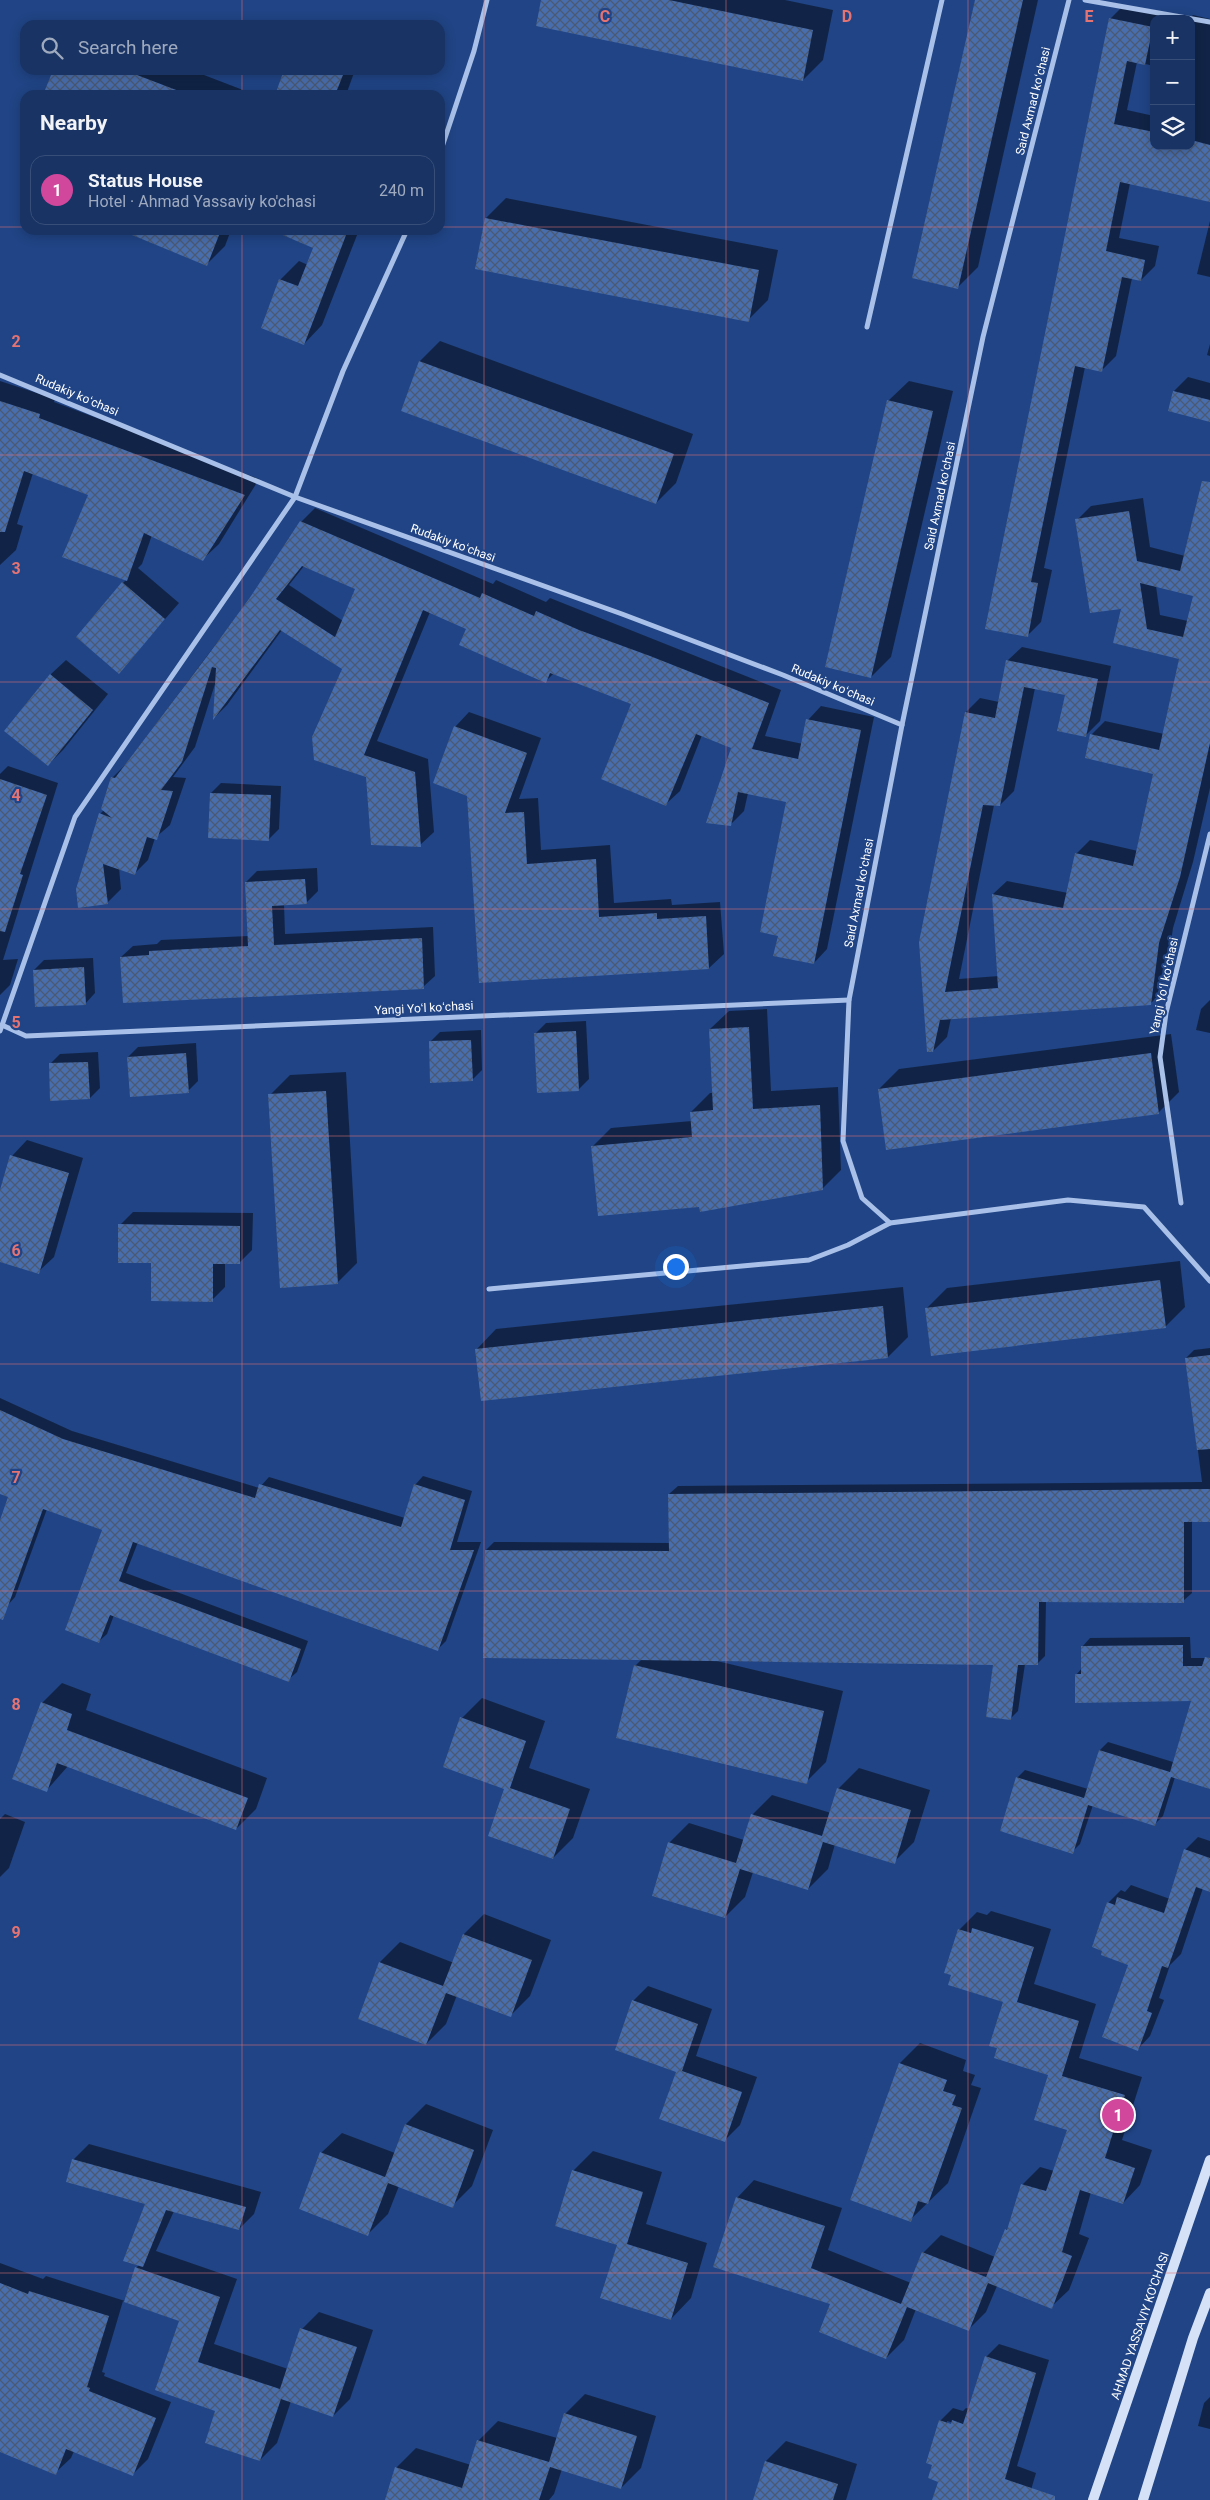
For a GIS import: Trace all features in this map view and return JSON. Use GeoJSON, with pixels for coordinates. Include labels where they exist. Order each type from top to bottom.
{"type":"FeatureCollection","features":[{"type":"Feature","properties":{"kind":"main road","name":"AHMAD YASSAVIY KO'CHASI"},"geometry":{"type":"LineString","coordinates":[[1093,2500],[1210,2160]]}},
{"type":"Feature","properties":{"kind":"main road"},"geometry":{"type":"LineString","coordinates":[[1143,2500],[1193,2338],[1210,2293]]}},
{"type":"Feature","properties":{"kind":"street"},"geometry":{"type":"LineString","coordinates":[[445,137],[474,51],[487,0]]}},
{"type":"Feature","properties":{"kind":"street"},"geometry":{"type":"LineString","coordinates":[[866,327],[942,0]]}},
{"type":"Feature","properties":{"kind":"street","name":"Said Axmad koʻchasi"},"geometry":{"type":"LineString","coordinates":[[890,1223],[862,1198],[843,1141],[849,1000],[902,725],[983,337],[1069,0]]}},
{"type":"Feature","properties":{"kind":"street"},"geometry":{"type":"LineString","coordinates":[[1085,0],[1210,22]]}},
{"type":"Feature","properties":{"kind":"street"},"geometry":{"type":"LineString","coordinates":[[0,1031],[75,817],[295,497],[343,371],[405,235]]}},
{"type":"Feature","properties":{"kind":"street","name":"Rudakiy koʻchasi"},"geometry":{"type":"LineString","coordinates":[[0,375],[295,497],[622,614],[784,675],[902,725]]}},
{"type":"Feature","properties":{"kind":"street","name":"Yangi Yoʻl koʻchasi"},"geometry":{"type":"LineString","coordinates":[[1182,1203],[1160,1057],[1166,1013],[1210,834]]}},
{"type":"Feature","properties":{"kind":"street","name":"Yangi Yoʻl koʻchasi"},"geometry":{"type":"LineString","coordinates":[[2,1025],[26,1036],[849,1000]]}},
{"type":"Feature","properties":{"kind":"street"},"geometry":{"type":"LineString","coordinates":[[489,1289],[809,1260],[848,1245],[890,1223],[1068,1200],[1144,1207],[1210,1281]]}},
{"type":"Feature","properties":{"kind":"building"},"geometry":{"type":"Polygon","coordinates":[[[541,0],[669,0],[813,30],[803,81],[536,26],[541,0]]]}},
{"type":"Feature","properties":{"kind":"building"},"geometry":{"type":"Polygon","coordinates":[[[975,0],[1023,0],[958,289],[912,278],[975,0]]]}},
{"type":"Feature","properties":{"kind":"building"},"geometry":{"type":"Polygon","coordinates":[[[1109,18],[1150,26],[1150,41],[1145,65],[1127,61],[1114,124],[1150,131],[1150,150],[1195,150],[1195,141],[1210,145],[1210,202],[1120,182],[1106,251],[1145,260],[1141,281],[1122,277],[1102,372],[1075,366],[1031,582],[1038,583],[1028,637],[985,629],[1109,18]]]}},
{"type":"Feature","properties":{"kind":"building"},"geometry":{"type":"Polygon","coordinates":[[[51,75],[137,75],[176,90],[45,90],[51,75]]]}},
{"type":"Feature","properties":{"kind":"building"},"geometry":{"type":"Polygon","coordinates":[[[282,75],[343,75],[337,90],[277,90],[282,75]]]}},
{"type":"Feature","properties":{"kind":"building"},"geometry":{"type":"Polygon","coordinates":[[[485,218],[759,270],[749,322],[475,269],[485,218]]]}},
{"type":"Feature","properties":{"kind":"building"},"geometry":{"type":"Polygon","coordinates":[[[132,235],[219,235],[207,266],[132,235]]]}},
{"type":"Feature","properties":{"kind":"building"},"geometry":{"type":"Polygon","coordinates":[[[283,235],[346,235],[304,345],[261,328],[279,279],[298,286],[313,248],[283,235]]]}},
{"type":"Feature","properties":{"kind":"building"},"geometry":{"type":"Polygon","coordinates":[[[419,361],[674,454],[656,504],[401,411],[419,361]]]}},
{"type":"Feature","properties":{"kind":"building"},"geometry":{"type":"Polygon","coordinates":[[[1173,391],[1210,400],[1210,422],[1168,411],[1173,391]]]}},
{"type":"Feature","properties":{"kind":"building"},"geometry":{"type":"Polygon","coordinates":[[[887,400],[933,411],[871,678],[825,667],[887,400]]]}},
{"type":"Feature","properties":{"kind":"building"},"geometry":{"type":"Polygon","coordinates":[[[0,401],[40,414],[39,418],[245,495],[203,561],[144,533],[127,581],[62,557],[88,495],[24,471],[5,532],[0,532],[0,401]]]}},
{"type":"Feature","properties":{"kind":"building"},"geometry":{"type":"Polygon","coordinates":[[[1202,481],[1210,482],[1210,743],[1180,877],[1159,943],[1151,1005],[940,1020],[933,1052],[927,1052],[919,942],[965,712],[995,718],[1006,660],[1098,679],[1086,737],[1057,731],[1065,695],[1024,687],[1000,806],[983,805],[945,992],[998,988],[992,894],[1063,908],[1075,853],[1133,866],[1153,774],[1085,758],[1090,734],[1159,750],[1179,659],[1113,643],[1121,609],[1090,613],[1075,519],[1129,511],[1137,561],[1180,571],[1202,481]],[[1140,583],[1147,629],[1183,637],[1193,596],[1140,583]]]}},
{"type":"Feature","properties":{"kind":"building"},"geometry":{"type":"Polygon","coordinates":[[[300,521],[480,598],[482,593],[534,616],[536,611],[579,630],[769,703],[752,749],[798,759],[806,719],[861,730],[814,964],[773,956],[778,936],[760,932],[786,802],[738,792],[731,826],[706,823],[731,748],[696,734],[666,806],[601,779],[631,704],[550,673],[546,683],[459,645],[466,629],[423,610],[364,755],[415,772],[421,847],[371,845],[366,777],[314,760],[312,737],[342,669],[280,630],[213,720],[216,668],[212,667],[182,762],[161,790],[173,791],[157,840],[147,837],[135,875],[103,864],[108,904],[78,908],[76,889],[99,813],[112,818],[101,809],[111,777],[115,778],[251,596],[300,521]],[[302,566],[276,599],[335,637],[355,589],[302,566]]]}},
{"type":"Feature","properties":{"kind":"building"},"geometry":{"type":"Polygon","coordinates":[[[122,582],[165,619],[119,674],[76,637],[122,582]]]}},
{"type":"Feature","properties":{"kind":"building"},"geometry":{"type":"Polygon","coordinates":[[[50,674],[93,710],[48,766],[4,731],[50,674]]]}},
{"type":"Feature","properties":{"kind":"building"},"geometry":{"type":"Polygon","coordinates":[[[454,726],[527,753],[505,813],[524,812],[527,864],[596,859],[599,917],[657,913],[657,919],[706,916],[709,969],[479,983],[467,796],[433,783],[454,726]]]}},
{"type":"Feature","properties":{"kind":"building"},"geometry":{"type":"Polygon","coordinates":[[[0,779],[47,795],[20,874],[23,875],[5,932],[0,931],[0,779]]]}},
{"type":"Feature","properties":{"kind":"building"},"geometry":{"type":"Polygon","coordinates":[[[210,793],[271,795],[269,841],[208,838],[210,793]]]}},
{"type":"Feature","properties":{"kind":"building"},"geometry":{"type":"Polygon","coordinates":[[[305,879],[307,904],[272,906],[274,945],[422,938],[424,989],[123,1003],[120,957],[149,955],[149,951],[248,946],[245,882],[305,879]]]}},
{"type":"Feature","properties":{"kind":"building"},"geometry":{"type":"Polygon","coordinates":[[[84,967],[86,1005],[35,1007],[33,970],[84,967]]]}},
{"type":"Feature","properties":{"kind":"building"},"geometry":{"type":"Polygon","coordinates":[[[749,1027],[753,1109],[820,1105],[823,1190],[700,1212],[699,1207],[598,1216],[591,1146],[692,1137],[690,1112],[713,1110],[709,1029],[749,1027]]]}},
{"type":"Feature","properties":{"kind":"building"},"geometry":{"type":"Polygon","coordinates":[[[576,1031],[579,1091],[537,1093],[534,1033],[576,1031]]]}},
{"type":"Feature","properties":{"kind":"building"},"geometry":{"type":"Polygon","coordinates":[[[471,1040],[473,1081],[430,1083],[429,1041],[471,1040]]]}},
{"type":"Feature","properties":{"kind":"building"},"geometry":{"type":"Polygon","coordinates":[[[186,1053],[189,1093],[130,1097],[127,1057],[186,1053]]]}},
{"type":"Feature","properties":{"kind":"building"},"geometry":{"type":"Polygon","coordinates":[[[1151,1053],[1159,1114],[886,1150],[878,1089],[1151,1053]]]}},
{"type":"Feature","properties":{"kind":"building"},"geometry":{"type":"Polygon","coordinates":[[[88,1062],[90,1099],[50,1101],[49,1063],[88,1062]]]}},
{"type":"Feature","properties":{"kind":"building"},"geometry":{"type":"Polygon","coordinates":[[[326,1091],[338,1284],[280,1288],[268,1094],[326,1091]]]}},
{"type":"Feature","properties":{"kind":"building"},"geometry":{"type":"Polygon","coordinates":[[[10,1155],[69,1173],[39,1274],[0,1262],[0,1190],[10,1155]]]}},
{"type":"Feature","properties":{"kind":"building"},"geometry":{"type":"Polygon","coordinates":[[[118,1224],[240,1226],[240,1264],[213,1264],[213,1302],[151,1301],[151,1263],[118,1263],[118,1224]]]}},
{"type":"Feature","properties":{"kind":"building"},"geometry":{"type":"Polygon","coordinates":[[[1160,1280],[1166,1328],[931,1356],[925,1308],[1160,1280]]]}},
{"type":"Feature","properties":{"kind":"building"},"geometry":{"type":"Polygon","coordinates":[[[883,1306],[888,1358],[481,1401],[475,1349],[883,1306]]]}},
{"type":"Feature","properties":{"kind":"building"},"geometry":{"type":"Polygon","coordinates":[[[1210,1355],[1210,1449],[1197,1450],[1185,1358],[1210,1355]]]}},
{"type":"Feature","properties":{"kind":"building"},"geometry":{"type":"Polygon","coordinates":[[[0,1410],[63,1439],[255,1498],[259,1484],[401,1527],[414,1484],[465,1500],[450,1550],[474,1550],[438,1651],[133,1542],[119,1581],[301,1649],[289,1682],[110,1615],[99,1643],[65,1630],[102,1530],[43,1509],[3,1620],[0,1619],[0,1520],[8,1497],[0,1494],[0,1410]]]}},
{"type":"Feature","properties":{"kind":"building"},"geometry":{"type":"Polygon","coordinates":[[[1210,1489],[1210,1522],[1184,1522],[1184,1603],[1039,1602],[1038,1665],[1018,1665],[1011,1720],[986,1717],[993,1665],[483,1658],[485,1550],[669,1551],[668,1494],[1210,1489]]]}},
{"type":"Feature","properties":{"kind":"building"},"geometry":{"type":"Polygon","coordinates":[[[1183,1645],[1183,1666],[1202,1666],[1205,1657],[1210,1658],[1210,1789],[1171,1777],[1155,1826],[1088,1805],[1073,1854],[1000,1831],[1016,1777],[1084,1798],[1099,1750],[1170,1772],[1191,1701],[1075,1703],[1075,1674],[1081,1674],[1081,1646],[1183,1645]]]}},
{"type":"Feature","properties":{"kind":"building"},"geometry":{"type":"Polygon","coordinates":[[[634,1665],[824,1711],[807,1784],[616,1738],[634,1665]]]}},
{"type":"Feature","properties":{"kind":"building"},"geometry":{"type":"Polygon","coordinates":[[[41,1702],[72,1714],[67,1730],[248,1798],[236,1830],[57,1763],[47,1792],[12,1779],[41,1702]]]}},
{"type":"Feature","properties":{"kind":"building"},"geometry":{"type":"Polygon","coordinates":[[[460,1717],[526,1741],[510,1788],[570,1809],[553,1859],[488,1836],[504,1789],[443,1767],[460,1717]]]}},
{"type":"Feature","properties":{"kind":"building"},"geometry":{"type":"Polygon","coordinates":[[[837,1788],[911,1810],[895,1864],[823,1842],[808,1890],[740,1869],[725,1918],[652,1896],[668,1842],[736,1863],[751,1814],[822,1836],[837,1788]]]}},
{"type":"Feature","properties":{"kind":"building"},"geometry":{"type":"Polygon","coordinates":[[[1184,1849],[1210,1858],[1210,1892],[1196,1887],[1168,1968],[1162,1966],[1147,2011],[1152,2013],[1138,2051],[1102,2037],[1128,1965],[1101,1955],[1102,1951],[1092,1947],[1107,1902],[1115,1905],[1117,1897],[1164,1913],[1184,1849]]]}},
{"type":"Feature","properties":{"kind":"building"},"geometry":{"type":"Polygon","coordinates":[[[972,1928],[1034,1947],[1017,2002],[1079,2021],[1062,2076],[1125,2095],[1105,2158],[1135,2168],[1123,2204],[1080,2190],[1062,2252],[1072,2256],[1052,2309],[988,2283],[969,2331],[907,2307],[886,2359],[819,2332],[830,2304],[713,2267],[736,2197],[825,2226],[811,2268],[901,2304],[922,2252],[986,2277],[1005,2229],[1007,2230],[1021,2184],[1046,2191],[1067,2130],[1034,2120],[1048,2075],[994,2058],[997,2048],[989,2046],[1003,2002],[948,1985],[951,1975],[944,1973],[958,1929],[971,1933],[972,1928]]]}},
{"type":"Feature","properties":{"kind":"building"},"geometry":{"type":"Polygon","coordinates":[[[463,1934],[532,1960],[511,2017],[446,1993],[426,2045],[358,2019],[379,1962],[443,1986],[463,1934]]]}},
{"type":"Feature","properties":{"kind":"building"},"geometry":{"type":"Polygon","coordinates":[[[632,2000],[698,2024],[682,2071],[742,2092],[725,2142],[659,2119],[676,2072],[615,2050],[632,2000]]]}},
{"type":"Feature","properties":{"kind":"building"},"geometry":{"type":"Polygon","coordinates":[[[899,2063],[947,2080],[943,2091],[956,2095],[952,2105],[962,2108],[928,2204],[918,2201],[911,2222],[850,2200],[899,2063]]]}},
{"type":"Feature","properties":{"kind":"building"},"geometry":{"type":"Polygon","coordinates":[[[405,2124],[474,2150],[453,2208],[388,2183],[368,2236],[299,2209],[320,2152],[385,2177],[405,2124]]]}},
{"type":"Feature","properties":{"kind":"building"},"geometry":{"type":"Polygon","coordinates":[[[72,2159],[246,2207],[239,2230],[166,2210],[143,2267],[123,2261],[145,2204],[66,2182],[72,2159]]]}},
{"type":"Feature","properties":{"kind":"building"},"geometry":{"type":"Polygon","coordinates":[[[572,2170],[643,2192],[627,2244],[688,2263],[671,2320],[600,2298],[617,2245],[555,2226],[572,2170]]]}},
{"type":"Feature","properties":{"kind":"building"},"geometry":{"type":"Polygon","coordinates":[[[135,2267],[220,2297],[198,2362],[280,2389],[300,2328],[357,2347],[333,2417],[281,2399],[260,2461],[205,2443],[215,2411],[155,2390],[179,2321],[124,2302],[135,2267]]]}},
{"type":"Feature","properties":{"kind":"building"},"geometry":{"type":"Polygon","coordinates":[[[0,2283],[28,2294],[29,2291],[109,2316],[87,2387],[90,2388],[89,2391],[156,2418],[133,2476],[66,2449],[56,2475],[0,2452],[0,2283]]]}},
{"type":"Feature","properties":{"kind":"building"},"geometry":{"type":"Polygon","coordinates":[[[985,2356],[1036,2373],[1005,2479],[1055,2496],[1055,2500],[932,2500],[938,2482],[928,2478],[932,2465],[926,2463],[939,2420],[951,2424],[952,2420],[963,2424],[985,2356]]]}},
{"type":"Feature","properties":{"kind":"building"},"geometry":{"type":"Polygon","coordinates":[[[564,2413],[637,2436],[621,2489],[550,2467],[539,2500],[385,2500],[395,2467],[462,2488],[477,2440],[549,2462],[564,2413]]]}},
{"type":"Feature","properties":{"kind":"building"},"geometry":{"type":"Polygon","coordinates":[[[765,2461],[838,2484],[833,2500],[753,2500],[765,2461]]]}},
{"type":"Feature","properties":{"kind":"place","name":"Status House"},"geometry":{"type":"Point","coordinates":[1118,2115]}}]}
